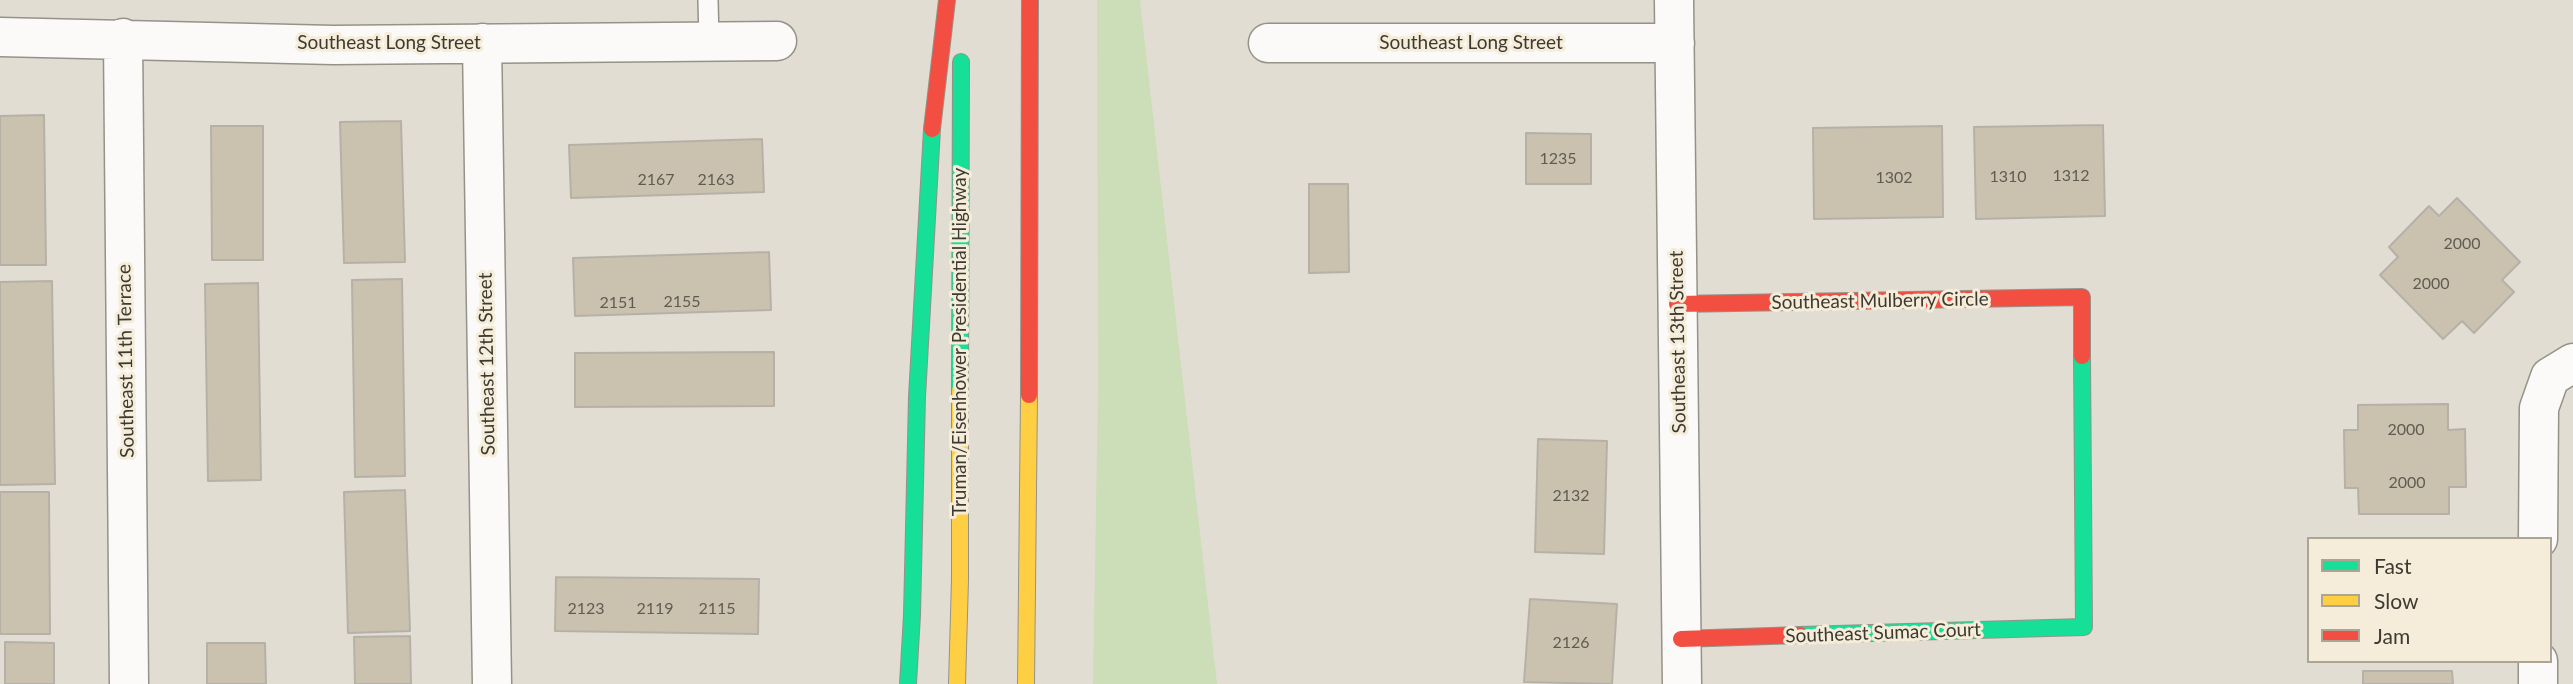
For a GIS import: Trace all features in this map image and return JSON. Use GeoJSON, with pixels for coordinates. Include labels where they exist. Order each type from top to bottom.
{"type":"FeatureCollection","features":[{"type":"Feature","properties":{"kind":"main road"},"geometry":{"type":"LineString","coordinates":[[908,684],[917,397],[929,160],[947,0]]}},
{"type":"Feature","properties":{"kind":"main road"},"geometry":{"type":"LineString","coordinates":[[1026,684],[1029,542],[1030,0]]}},
{"type":"Feature","properties":{"kind":"main road","name":"Truman/Eisenhower Presidential Highway"},"geometry":{"type":"LineString","coordinates":[[957,684],[960,580],[961,51]]}},
{"type":"Feature","properties":{"kind":"main road","name":"Southeast Mulberry Circle"},"geometry":{"type":"LineString","coordinates":[[1677,304],[2082,297],[2084,627]]}},
{"type":"Feature","properties":{"kind":"main road","name":"Southeast Sumac Court"},"geometry":{"type":"LineString","coordinates":[[1681,639],[2084,627]]}},
{"type":"Feature","properties":{"kind":"street","name":"Southeast 13th Street"},"geometry":{"type":"LineString","coordinates":[[1674,0],[1682,684]]}},
{"type":"Feature","properties":{"kind":"street","name":"Southeast Long Street"},"geometry":{"type":"LineString","coordinates":[[0,37],[333,45],[777,41]]}},
{"type":"Feature","properties":{"kind":"street","name":"Southeast 11th Terrace"},"geometry":{"type":"LineString","coordinates":[[123,38],[129,684]]}},
{"type":"Feature","properties":{"kind":"street","name":"Southeast 12th Street"},"geometry":{"type":"LineString","coordinates":[[482,43],[492,684]]}},
{"type":"Feature","properties":{"kind":"street","name":"Southeast Long Street"},"geometry":{"type":"LineString","coordinates":[[1268,43],[1675,43]]}},
{"type":"Feature","properties":{"kind":"street"},"geometry":{"type":"LineString","coordinates":[[2538,537],[2539,408],[2550,377],[2573,363]]}},
{"type":"Feature","properties":{"kind":"street"},"geometry":{"type":"LineString","coordinates":[[2538,663],[2538,684]]}},
{"type":"Feature","properties":{"kind":"lane"},"geometry":{"type":"LineString","coordinates":[[708,0],[709,41]]}},
{"type":"Feature","properties":{"kind":"green space"},"geometry":{"type":"Polygon","coordinates":[[[1097,0],[1140,0],[1217,684],[1093,684],[1098,389],[1097,0]]]}},
{"type":"Feature","properties":{"kind":"building"},"geometry":{"type":"Polygon","coordinates":[[[44,115],[46,265],[0,265],[0,116],[44,115]]]}},
{"type":"Feature","properties":{"kind":"building"},"geometry":{"type":"Polygon","coordinates":[[[401,121],[405,262],[344,263],[340,122],[401,121]]]}},
{"type":"Feature","properties":{"kind":"building"},"geometry":{"type":"Polygon","coordinates":[[[2103,125],[2105,216],[1976,219],[1974,127],[2103,125]]]}},
{"type":"Feature","properties":{"kind":"building"},"geometry":{"type":"Polygon","coordinates":[[[211,126],[263,126],[263,260],[212,260],[211,126]]]}},
{"type":"Feature","properties":{"kind":"building"},"geometry":{"type":"Polygon","coordinates":[[[1942,126],[1943,217],[1814,219],[1813,128],[1942,126]]]}},
{"type":"Feature","properties":{"kind":"building"},"geometry":{"type":"Polygon","coordinates":[[[1526,133],[1591,134],[1591,184],[1526,184],[1526,133]]]}},
{"type":"Feature","properties":{"kind":"building"},"geometry":{"type":"Polygon","coordinates":[[[762,139],[764,192],[571,198],[569,145],[762,139]]]}},
{"type":"Feature","properties":{"kind":"building"},"geometry":{"type":"Polygon","coordinates":[[[1309,184],[1348,184],[1349,272],[1309,273],[1309,184]]]}},
{"type":"Feature","properties":{"kind":"building"},"geometry":{"type":"Polygon","coordinates":[[[2457,198],[2520,262],[2502,280],[2514,292],[2474,333],[2462,321],[2443,339],[2380,275],[2398,257],[2389,247],[2429,206],[2439,216],[2457,198]]]}},
{"type":"Feature","properties":{"kind":"building"},"geometry":{"type":"Polygon","coordinates":[[[769,252],[771,310],[575,316],[573,258],[769,252]]]}},
{"type":"Feature","properties":{"kind":"building"},"geometry":{"type":"Polygon","coordinates":[[[402,279],[405,476],[355,477],[352,280],[402,279]]]}},
{"type":"Feature","properties":{"kind":"building"},"geometry":{"type":"Polygon","coordinates":[[[52,281],[55,484],[0,485],[0,282],[52,281]]]}},
{"type":"Feature","properties":{"kind":"building"},"geometry":{"type":"Polygon","coordinates":[[[258,283],[261,480],[208,481],[205,284],[258,283]]]}},
{"type":"Feature","properties":{"kind":"building"},"geometry":{"type":"Polygon","coordinates":[[[774,352],[774,406],[575,407],[575,353],[774,352]]]}},
{"type":"Feature","properties":{"kind":"building"},"geometry":{"type":"Polygon","coordinates":[[[2448,404],[2448,430],[2465,429],[2466,487],[2449,487],[2449,514],[2359,514],[2358,488],[2345,488],[2344,430],[2358,430],[2358,405],[2448,404]]]}},
{"type":"Feature","properties":{"kind":"building"},"geometry":{"type":"Polygon","coordinates":[[[1538,439],[1607,441],[1604,554],[1535,552],[1538,439]]]}},
{"type":"Feature","properties":{"kind":"building"},"geometry":{"type":"Polygon","coordinates":[[[405,490],[410,631],[348,633],[344,492],[405,490]]]}},
{"type":"Feature","properties":{"kind":"building"},"geometry":{"type":"Polygon","coordinates":[[[0,492],[49,492],[50,634],[0,634],[0,492]]]}},
{"type":"Feature","properties":{"kind":"building"},"geometry":{"type":"Polygon","coordinates":[[[556,577],[759,579],[758,634],[555,631],[556,577]]]}},
{"type":"Feature","properties":{"kind":"building"},"geometry":{"type":"Polygon","coordinates":[[[1530,599],[1617,604],[1612,684],[1524,682],[1530,599]]]}},
{"type":"Feature","properties":{"kind":"building"},"geometry":{"type":"Polygon","coordinates":[[[410,636],[411,684],[355,684],[354,637],[410,636]]]}},
{"type":"Feature","properties":{"kind":"building"},"geometry":{"type":"Polygon","coordinates":[[[5,642],[54,643],[54,684],[5,684],[5,642]]]}},
{"type":"Feature","properties":{"kind":"building"},"geometry":{"type":"Polygon","coordinates":[[[207,643],[265,643],[266,684],[207,684],[207,643]]]}},
{"type":"Feature","properties":{"kind":"building"},"geometry":{"type":"Polygon","coordinates":[[[2363,671],[2452,671],[2453,684],[2363,684],[2363,671]]]}},
{"type":"Feature","properties":{"kind":"traffic: fast"},"geometry":{"type":"LineString","coordinates":[[960,391],[961,62]]}},
{"type":"Feature","properties":{"kind":"traffic: fast"},"geometry":{"type":"LineString","coordinates":[[908,684],[917,397],[932,129]]}},
{"type":"Feature","properties":{"kind":"traffic: fast"},"geometry":{"type":"LineString","coordinates":[[1800,635],[2084,627],[2082,356]]}},
{"type":"Feature","properties":{"kind":"traffic: slow"},"geometry":{"type":"LineString","coordinates":[[957,684],[960,391]]}},
{"type":"Feature","properties":{"kind":"traffic: slow"},"geometry":{"type":"LineString","coordinates":[[1026,684],[1029,395]]}},
{"type":"Feature","properties":{"kind":"traffic: jam"},"geometry":{"type":"LineString","coordinates":[[932,129],[947,0]]}},
{"type":"Feature","properties":{"kind":"traffic: jam"},"geometry":{"type":"LineString","coordinates":[[1029,395],[1030,0]]}},
{"type":"Feature","properties":{"kind":"traffic: jam"},"geometry":{"type":"LineString","coordinates":[[1677,304],[2082,297],[2082,356]]}},
{"type":"Feature","properties":{"kind":"traffic: jam"},"geometry":{"type":"LineString","coordinates":[[1681,639],[1800,635]]}}]}
